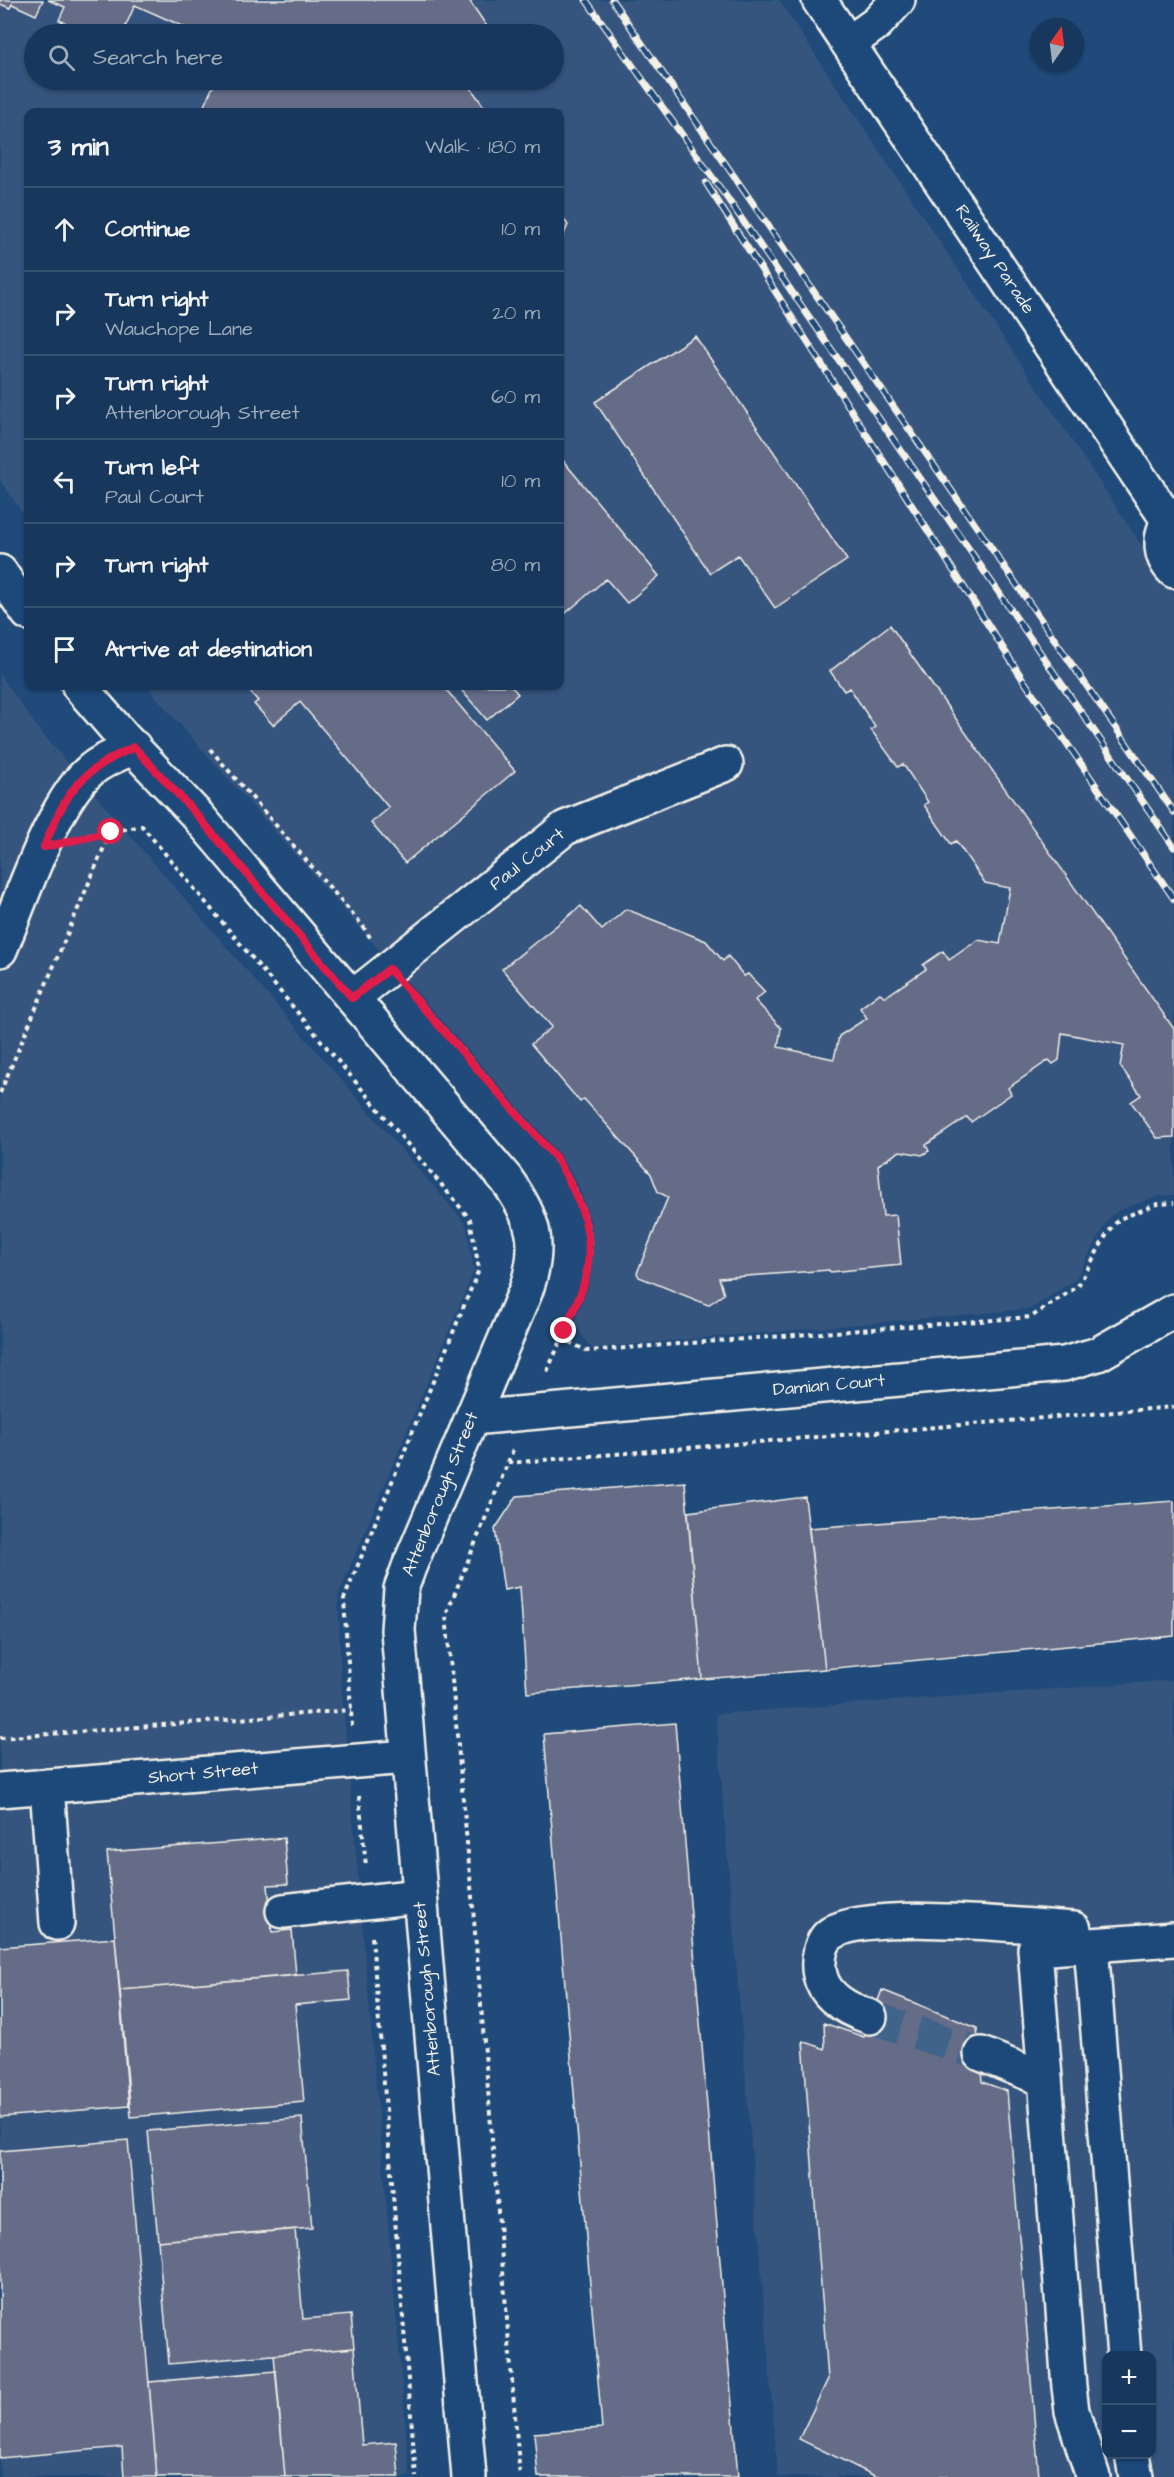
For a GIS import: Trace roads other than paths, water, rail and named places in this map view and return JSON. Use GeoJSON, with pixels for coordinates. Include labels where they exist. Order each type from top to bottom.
{"type":"FeatureCollection","features":[{"type":"Feature","properties":{"kind":"street","name":"Railway Parade"},"geometry":{"type":"LineString","coordinates":[[819,0],[1171,517]]}},
{"type":"Feature","properties":{"kind":"street"},"geometry":{"type":"LineString","coordinates":[[849,43],[877,23],[898,0]]}},
{"type":"Feature","properties":{"kind":"street"},"geometry":{"type":"LineString","coordinates":[[1171,517],[1161,544],[1164,556],[1174,571]]}},
{"type":"Feature","properties":{"kind":"street"},"geometry":{"type":"LineString","coordinates":[[0,572],[24,607]]}},
{"type":"Feature","properties":{"kind":"street","name":"Attenborough Street"},"geometry":{"type":"LineString","coordinates":[[83,690],[197,815],[506,1179],[530,1218],[536,1249],[532,1274],[401,1589],[398,1630],[469,2477]]}},
{"type":"Feature","properties":{"kind":"street"},"geometry":{"type":"LineString","coordinates":[[0,950],[66,800],[85,776],[104,761],[134,747]]}},
{"type":"Feature","properties":{"kind":"street","name":"Paul Court"},"geometry":{"type":"LineString","coordinates":[[352,998],[565,828],[726,764]]}},
{"type":"Feature","properties":{"kind":"street","name":"Damian Court"},"geometry":{"type":"LineString","coordinates":[[472,1418],[1064,1364],[1098,1354],[1174,1311]]}},
{"type":"Feature","properties":{"kind":"street","name":"Short Street"},"geometry":{"type":"LineString","coordinates":[[0,1790],[407,1757]]}},
{"type":"Feature","properties":{"kind":"street"},"geometry":{"type":"LineString","coordinates":[[47,1786],[57,1923]]}},
{"type":"Feature","properties":{"kind":"street"},"geometry":{"type":"LineString","coordinates":[[283,1911],[419,1896]]}},
{"type":"Feature","properties":{"kind":"street"},"geometry":{"type":"LineString","coordinates":[[870,2017],[856,2012],[835,1999],[820,1976],[820,1955],[825,1940],[844,1927],[911,1921],[1174,1938]]}},
{"type":"Feature","properties":{"kind":"street"},"geometry":{"type":"LineString","coordinates":[[1093,2477],[1072,2411],[1069,2387],[1035,1949],[1174,1938]]}},
{"type":"Feature","properties":{"kind":"street"},"geometry":{"type":"LineString","coordinates":[[1091,1945],[1124,2351]]}},
{"type":"Feature","properties":{"kind":"street"},"geometry":{"type":"LineString","coordinates":[[981,2054],[1045,2080]]}},
{"type":"Feature","properties":{"kind":"street"},"geometry":{"type":"LineString","coordinates":[[1133,2459],[1136,2477]]}},
{"type":"Feature","properties":{"kind":"tunnel"},"geometry":{"type":"LineString","coordinates":[[870,2017],[981,2054]]}},
{"type":"Feature","properties":{"kind":"railway"},"geometry":{"type":"LineString","coordinates":[[586,0],[730,202],[1174,847]]}},
{"type":"Feature","properties":{"kind":"railway"},"geometry":{"type":"LineString","coordinates":[[612,0],[1174,812]]}},
{"type":"Feature","properties":{"kind":"railway"},"geometry":{"type":"LineString","coordinates":[[706,183],[1022,678],[1174,899]]}}]}
